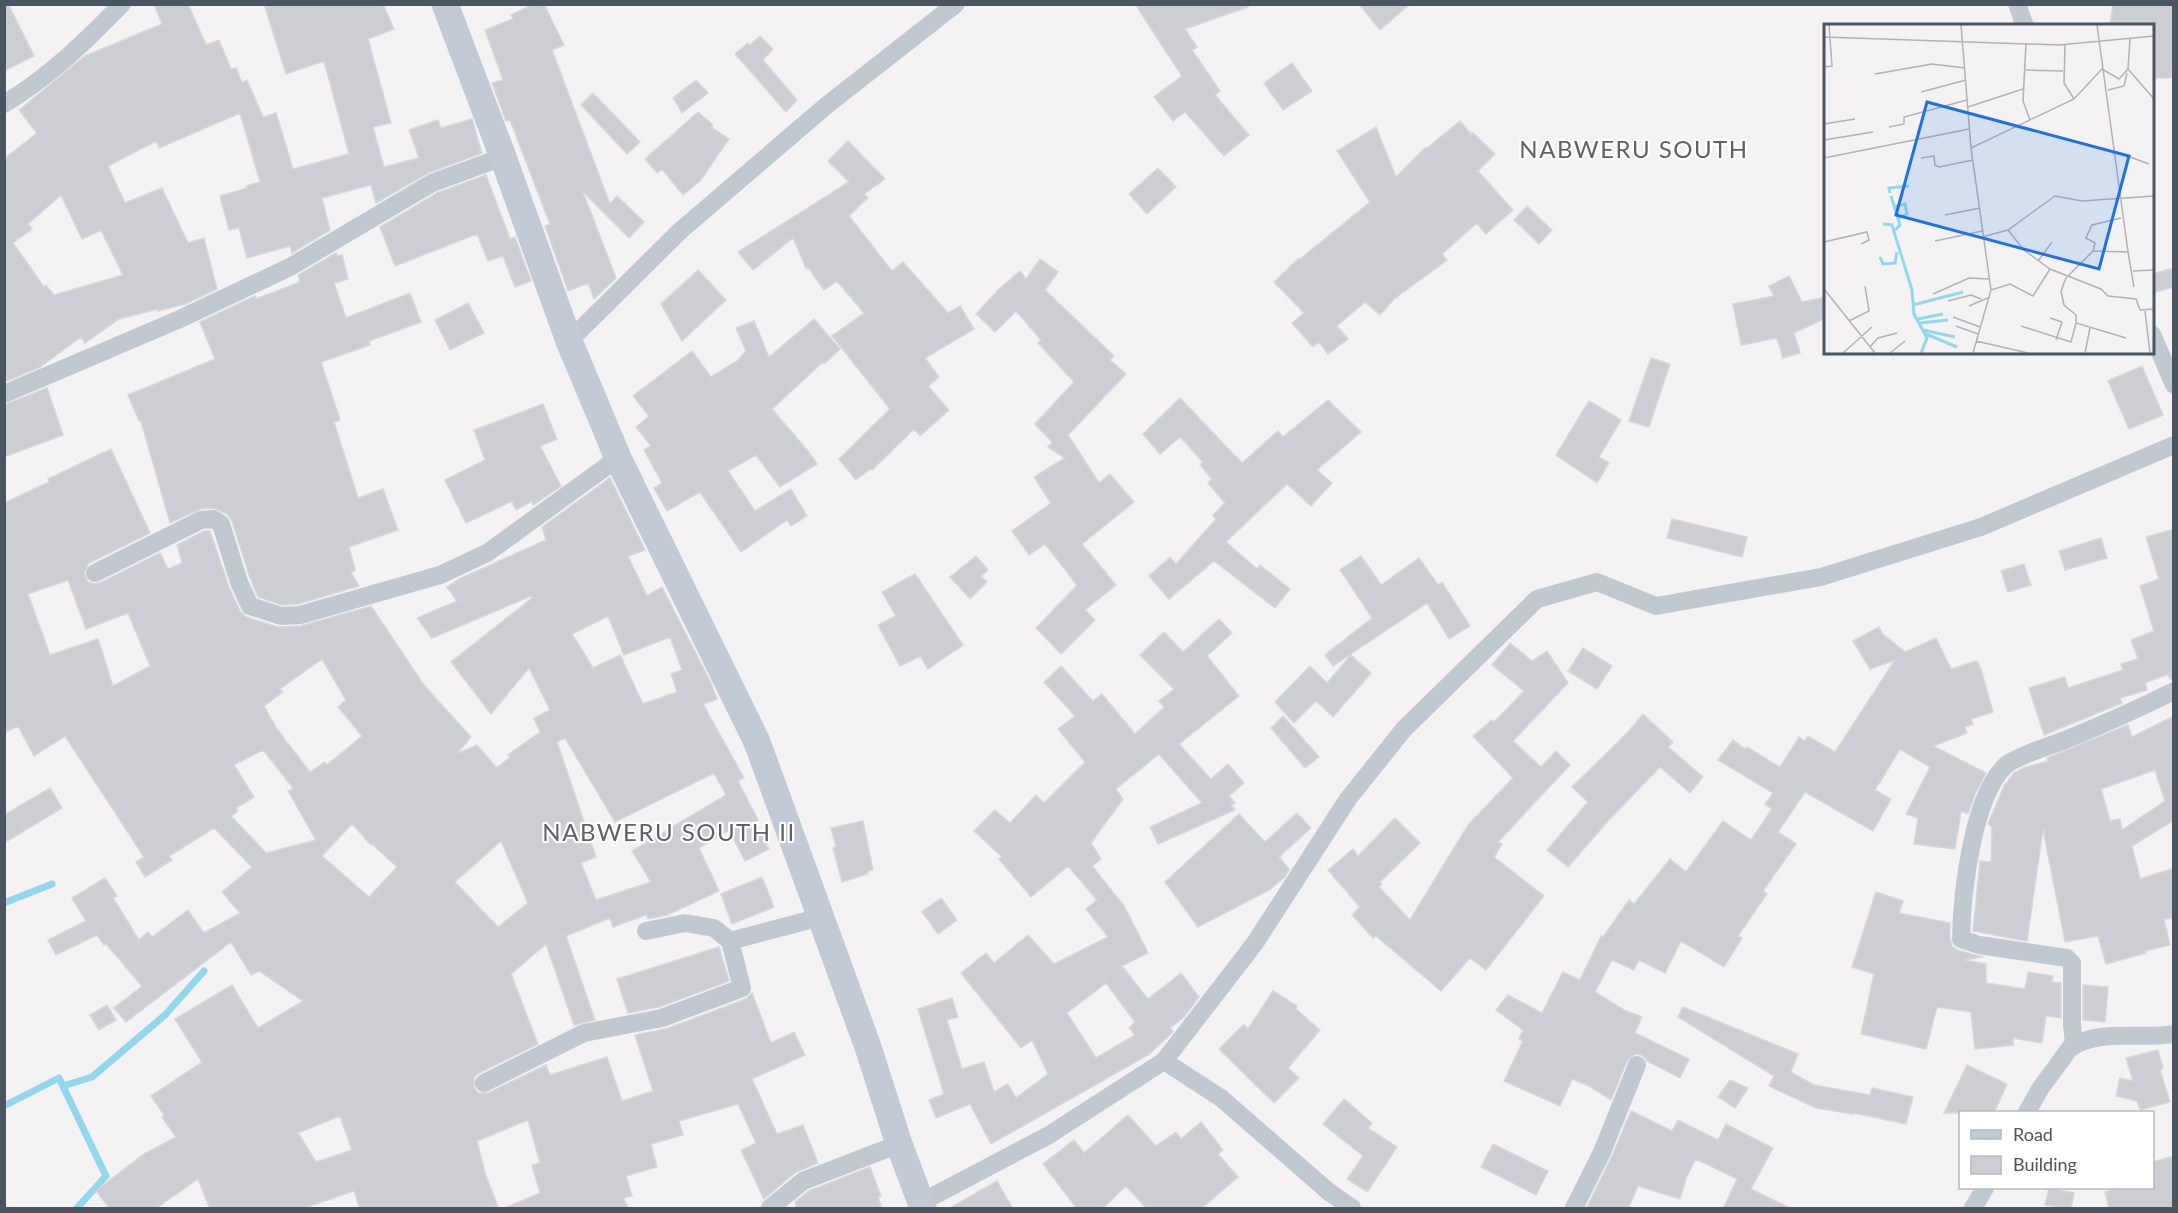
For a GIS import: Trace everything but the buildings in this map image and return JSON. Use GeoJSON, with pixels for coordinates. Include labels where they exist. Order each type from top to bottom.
{"type":"FeatureCollection","features":[{"type":"Feature","properties":{"kind":"street"},"geometry":{"type":"LineString","coordinates":[[4,104],[56,67],[95,34],[122,4]]}},
{"type":"Feature","properties":{"kind":"street"},"geometry":{"type":"LineString","coordinates":[[445,4],[569,341],[618,458],[757,742],[868,1047],[898,1143],[922,1206],[1049,1135],[1164,1061],[1254,943],[1348,799],[1404,729],[1537,599],[1597,582],[1656,606],[1821,578],[1981,527],[2174,445]]}},
{"type":"Feature","properties":{"kind":"street"},"geometry":{"type":"LineString","coordinates":[[569,341],[689,224],[826,105],[956,4]]}},
{"type":"Feature","properties":{"kind":"street"},"geometry":{"type":"LineString","coordinates":[[2017,4],[2024,24]]}},
{"type":"Feature","properties":{"kind":"street"},"geometry":{"type":"LineString","coordinates":[[4,394],[180,319],[290,267],[432,183],[503,157]]}},
{"type":"Feature","properties":{"kind":"street"},"geometry":{"type":"LineString","coordinates":[[2154,339],[2174,385]]}},
{"type":"Feature","properties":{"kind":"street"},"geometry":{"type":"LineString","coordinates":[[95,573],[201,520],[213,519],[221,524],[239,582],[250,606],[281,616],[300,615],[440,575],[487,554],[618,458]]}},
{"type":"Feature","properties":{"kind":"street"},"geometry":{"type":"LineString","coordinates":[[2074,1045],[2072,963],[2067,958],[1979,945],[1961,939],[1963,892],[1969,855],[1987,791],[2007,764],[2104,724],[2174,691]]}},
{"type":"Feature","properties":{"kind":"street"},"geometry":{"type":"LineString","coordinates":[[730,941],[821,917]]}},
{"type":"Feature","properties":{"kind":"street"},"geometry":{"type":"LineString","coordinates":[[484,1083],[584,1033],[662,1018],[742,988],[730,941],[714,928],[685,923],[646,931]]}},
{"type":"Feature","properties":{"kind":"street"},"geometry":{"type":"LineString","coordinates":[[2028,1111],[2040,1089],[2074,1045],[2089,1038],[2174,1034]]}},
{"type":"Feature","properties":{"kind":"street"},"geometry":{"type":"LineString","coordinates":[[1164,1061],[1221,1098],[1329,1192],[1352,1209]]}},
{"type":"Feature","properties":{"kind":"street"},"geometry":{"type":"LineString","coordinates":[[1574,1209],[1602,1152],[1637,1065]]}},
{"type":"Feature","properties":{"kind":"street"},"geometry":{"type":"LineString","coordinates":[[770,1209],[803,1181],[898,1143]]}},
{"type":"Feature","properties":{"kind":"street"},"geometry":{"type":"LineString","coordinates":[[1973,1209],[1984,1189]]}},
{"type":"Feature","properties":{"kind":"waterway"},"geometry":{"type":"LineString","coordinates":[[4,903],[52,884]]}},
{"type":"Feature","properties":{"kind":"waterway"},"geometry":{"type":"LineString","coordinates":[[63,1086],[92,1077],[165,1015],[204,971]]}},
{"type":"Feature","properties":{"kind":"waterway"},"geometry":{"type":"LineString","coordinates":[[4,1106],[59,1078],[106,1176],[77,1208]]}},
{"type":"Feature","properties":{"kind":"district","name":"NABWERU SOUTH"},"geometry":{"type":"Point","coordinates":[1634,148]}},
{"type":"Feature","properties":{"kind":"district","name":"NABWERU SOUTH II"},"geometry":{"type":"Point","coordinates":[669,831]}}]}
